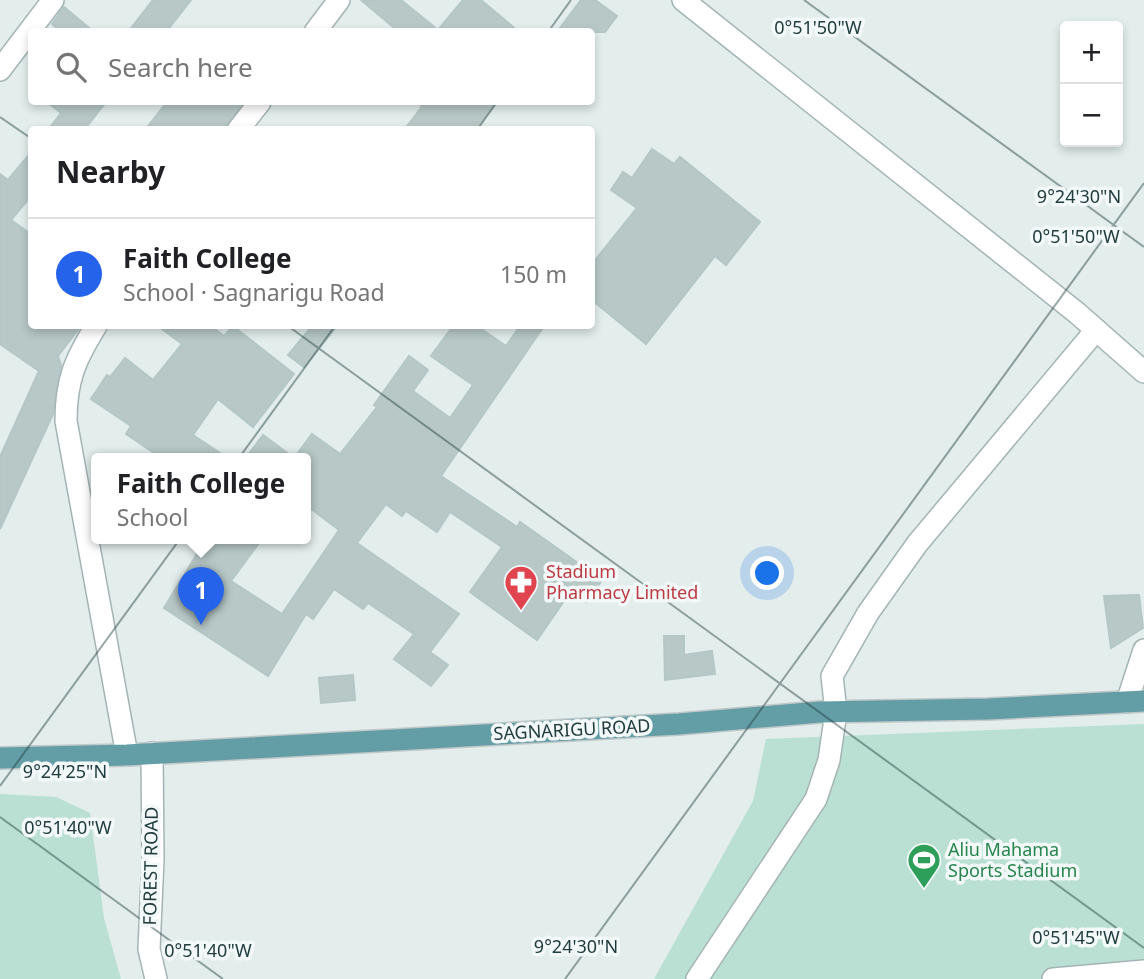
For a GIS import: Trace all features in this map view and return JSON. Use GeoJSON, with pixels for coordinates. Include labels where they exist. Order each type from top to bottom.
{"type":"FeatureCollection","features":[{"type":"Feature","properties":{"kind":"main road","name":"SAGNARIGU ROAD"},"geometry":{"type":"LineString","coordinates":[[0,758],[127,755],[679,724],[836,712],[1135,702]]}},
{"type":"Feature","properties":{"kind":"street"},"geometry":{"type":"LineString","coordinates":[[31,28],[53,0]]}},
{"type":"Feature","properties":{"kind":"street"},"geometry":{"type":"LineString","coordinates":[[318,28],[339,0]]}},
{"type":"Feature","properties":{"kind":"street"},"geometry":{"type":"LineString","coordinates":[[683,0],[1096,330],[1144,372]]}},
{"type":"Feature","properties":{"kind":"street"},"geometry":{"type":"LineString","coordinates":[[0,69],[28,33]]}},
{"type":"Feature","properties":{"kind":"street"},"geometry":{"type":"LineString","coordinates":[[242,126],[258,105]]}},
{"type":"Feature","properties":{"kind":"street"},"geometry":{"type":"LineString","coordinates":[[94,329],[73,366],[66,392],[66,421],[127,755]]}},
{"type":"Feature","properties":{"kind":"street"},"geometry":{"type":"LineString","coordinates":[[697,979],[816,799],[829,760],[836,712],[832,676],[868,613],[917,544],[1096,330]]}},
{"type":"Feature","properties":{"kind":"street"},"geometry":{"type":"LineString","coordinates":[[1135,702],[1144,650]]}},
{"type":"Feature","properties":{"kind":"street","name":"FOREST ROAD"},"geometry":{"type":"LineString","coordinates":[[152,753],[153,859],[149,949],[156,979]]}},
{"type":"Feature","properties":{"kind":"street"},"geometry":{"type":"LineString","coordinates":[[1053,979],[1144,971]]}},
{"type":"Feature","properties":{"kind":"green space","name":"Aliu Mahama Sports Stadium"},"geometry":{"type":"Polygon","coordinates":[[[1144,724],[1144,979],[654,979],[753,801],[766,739],[1144,724]]]}},
{"type":"Feature","properties":{"kind":"green space"},"geometry":{"type":"Polygon","coordinates":[[[0,794],[56,797],[90,813],[104,918],[121,979],[0,979],[0,794]]]}},
{"type":"Feature","properties":{"kind":"building"},"geometry":{"type":"Polygon","coordinates":[[[153,0],[191,0],[169,28],[131,28],[153,0]]]}},
{"type":"Feature","properties":{"kind":"building"},"geometry":{"type":"Polygon","coordinates":[[[361,0],[401,0],[436,28],[394,28],[361,0]]]}},
{"type":"Feature","properties":{"kind":"building"},"geometry":{"type":"Polygon","coordinates":[[[463,0],[481,0],[514,28],[440,28],[463,0]]]}},
{"type":"Feature","properties":{"kind":"building"},"geometry":{"type":"Polygon","coordinates":[[[581,0],[595,0],[617,16],[605,32],[595,32],[595,28],[560,28],[581,0]]]}},
{"type":"Feature","properties":{"kind":"building"},"geometry":{"type":"Polygon","coordinates":[[[64,7],[89,28],[57,28],[52,24],[64,7]]]}},
{"type":"Feature","properties":{"kind":"building"},"geometry":{"type":"Polygon","coordinates":[[[51,105],[104,105],[87,126],[51,126],[61,113],[51,105]]]}},
{"type":"Feature","properties":{"kind":"building"},"geometry":{"type":"Polygon","coordinates":[[[165,105],[242,105],[228,126],[148,126],[165,105]]]}},
{"type":"Feature","properties":{"kind":"building"},"geometry":{"type":"Polygon","coordinates":[[[421,105],[494,105],[478,126],[407,126],[421,105]]]}},
{"type":"Feature","properties":{"kind":"building"},"geometry":{"type":"Polygon","coordinates":[[[652,149],[674,164],[680,157],[760,222],[726,265],[715,256],[646,344],[595,302],[595,260],[637,208],[611,190],[623,172],[632,178],[652,149]]]}},
{"type":"Feature","properties":{"kind":"building"},"geometry":{"type":"Polygon","coordinates":[[[28,156],[28,200],[11,220],[28,232],[28,329],[79,329],[58,356],[61,365],[53,414],[0,529],[0,457],[39,371],[0,344],[0,174],[8,180],[28,156]]]}},
{"type":"Feature","properties":{"kind":"building"},"geometry":{"type":"Polygon","coordinates":[[[162,329],[215,329],[224,336],[230,329],[237,329],[294,374],[253,427],[218,399],[193,435],[220,453],[154,453],[126,434],[131,426],[91,399],[107,375],[110,377],[125,358],[153,380],[182,344],[162,329]]]}},
{"type":"Feature","properties":{"kind":"building"},"geometry":{"type":"Polygon","coordinates":[[[310,329],[335,329],[304,367],[288,355],[310,329]]]}},
{"type":"Feature","properties":{"kind":"building"},"geometry":{"type":"Polygon","coordinates":[[[451,329],[481,329],[506,346],[518,329],[542,329],[441,476],[517,527],[520,522],[602,580],[587,602],[571,591],[537,640],[470,592],[502,547],[450,512],[437,532],[406,511],[402,516],[386,504],[357,543],[459,614],[430,652],[448,665],[431,686],[394,659],[414,634],[368,603],[363,609],[334,589],[313,619],[306,614],[268,676],[164,608],[203,544],[258,544],[231,581],[282,614],[339,530],[311,509],[311,453],[298,453],[312,434],[340,454],[377,407],[374,405],[409,356],[428,370],[413,391],[450,418],[473,385],[431,356],[451,329]]]}},
{"type":"Feature","properties":{"kind":"building"},"geometry":{"type":"Polygon","coordinates":[[[263,435],[287,453],[250,453],[263,435]]]}},
{"type":"Feature","properties":{"kind":"building"},"geometry":{"type":"Polygon","coordinates":[[[1139,595],[1143,628],[1111,648],[1104,596],[1139,595]]]}},
{"type":"Feature","properties":{"kind":"building"},"geometry":{"type":"Polygon","coordinates":[[[664,636],[684,636],[684,655],[712,651],[715,674],[665,680],[664,636]]]}},
{"type":"Feature","properties":{"kind":"building"},"geometry":{"type":"Polygon","coordinates":[[[353,675],[355,700],[321,703],[319,678],[353,675]]]}},
{"type":"Feature","properties":{"kind":"place","name":"Stadium Pharmacy Limited"},"geometry":{"type":"Point","coordinates":[521,612]}},
{"type":"Feature","properties":{"kind":"place","name":"Faith College"},"geometry":{"type":"Point","coordinates":[201,625]}},
{"type":"Feature","properties":{"kind":"place","name":"Aliu Mahama Sports Stadium"},"geometry":{"type":"Point","coordinates":[924,890]}}]}
